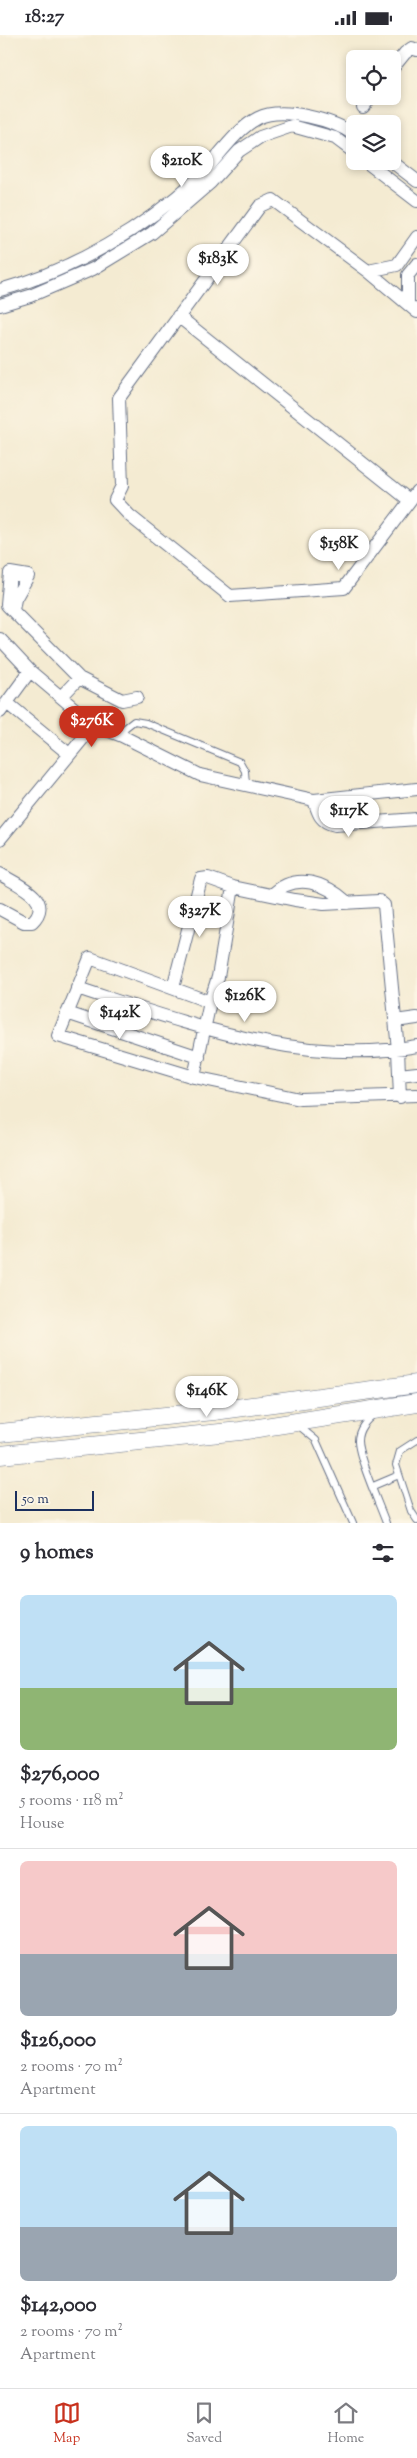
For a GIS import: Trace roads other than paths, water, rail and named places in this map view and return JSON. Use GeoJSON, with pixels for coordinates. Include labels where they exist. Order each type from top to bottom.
{"type":"FeatureCollection","features":[{"type":"Feature","properties":{"kind":"main road"},"geometry":{"type":"LineString","coordinates":[[0,1433],[214,1411],[417,1384]]}},
{"type":"Feature","properties":{"kind":"main road"},"geometry":{"type":"LineString","coordinates":[[0,1455],[240,1431],[417,1403]]}},
{"type":"Feature","properties":{"kind":"street"},"geometry":{"type":"LineString","coordinates":[[401,58],[412,48],[417,50]]}},
{"type":"Feature","properties":{"kind":"street"},"geometry":{"type":"LineString","coordinates":[[0,290],[30,282],[90,254],[152,216],[200,176],[232,140],[258,118],[291,113],[342,126],[346,129]]}},
{"type":"Feature","properties":{"kind":"street"},"geometry":{"type":"LineString","coordinates":[[0,305],[30,296],[93,269],[152,233],[210,183],[240,151],[260,137],[292,126],[335,138],[346,146]]}},
{"type":"Feature","properties":{"kind":"street"},"geometry":{"type":"LineString","coordinates":[[401,169],[417,181]]}},
{"type":"Feature","properties":{"kind":"street"},"geometry":{"type":"LineString","coordinates":[[377,170],[417,201]]}},
{"type":"Feature","properties":{"kind":"street"},"geometry":{"type":"LineString","coordinates":[[178,316],[413,496],[344,588],[230,596],[130,516],[115,500],[122,486],[119,398],[178,316],[260,206],[273,200],[368,271],[412,308]]}},
{"type":"Feature","properties":{"kind":"street"},"geometry":{"type":"LineString","coordinates":[[368,271],[397,265],[417,237]]}},
{"type":"Feature","properties":{"kind":"street"},"geometry":{"type":"LineString","coordinates":[[408,275],[417,264]]}},
{"type":"Feature","properties":{"kind":"street"},"geometry":{"type":"LineString","coordinates":[[397,265],[408,275],[412,308]]}},
{"type":"Feature","properties":{"kind":"street"},"geometry":{"type":"LineString","coordinates":[[13,610],[15,599],[28,577],[10,573],[7,605],[79,677],[122,700],[138,697]]}},
{"type":"Feature","properties":{"kind":"street"},"geometry":{"type":"LineString","coordinates":[[0,639],[30,671],[94,725],[122,736],[200,775],[314,800],[417,789]]}},
{"type":"Feature","properties":{"kind":"street"},"geometry":{"type":"LineString","coordinates":[[30,671],[3,708],[69,754]]}},
{"type":"Feature","properties":{"kind":"street"},"geometry":{"type":"LineString","coordinates":[[61,697],[79,677]]}},
{"type":"Feature","properties":{"kind":"street"},"geometry":{"type":"LineString","coordinates":[[0,839],[94,725]]}},
{"type":"Feature","properties":{"kind":"street"},"geometry":{"type":"LineString","coordinates":[[314,800],[320,818],[327,824],[417,819]]}},
{"type":"Feature","properties":{"kind":"street"},"geometry":{"type":"LineString","coordinates":[[0,874],[32,893],[38,899],[40,906],[36,918],[32,922],[24,922],[0,909]]}},
{"type":"Feature","properties":{"kind":"street"},"geometry":{"type":"LineString","coordinates":[[173,988],[201,879],[208,878],[233,887],[324,904],[379,901],[384,905],[398,1049],[400,1097]]}},
{"type":"Feature","properties":{"kind":"street"},"geometry":{"type":"LineString","coordinates":[[272,895],[284,886],[299,881],[320,883],[333,890],[348,903]]}},
{"type":"Feature","properties":{"kind":"street"},"geometry":{"type":"LineString","coordinates":[[194,1077],[206,1029],[210,1002],[218,977],[233,887]]}},
{"type":"Feature","properties":{"kind":"street"},"geometry":{"type":"LineString","coordinates":[[210,1002],[90,958],[58,1035],[194,1077],[300,1099],[417,1095]]}},
{"type":"Feature","properties":{"kind":"street"},"geometry":{"type":"LineString","coordinates":[[78,988],[206,1029],[273,1043],[353,1052],[417,1046]]}},
{"type":"Feature","properties":{"kind":"street"},"geometry":{"type":"LineString","coordinates":[[67,1013],[199,1057]]}},
{"type":"Feature","properties":{"kind":"street"},"geometry":{"type":"LineString","coordinates":[[395,1021],[417,1018]]}},
{"type":"Feature","properties":{"kind":"street"},"geometry":{"type":"LineString","coordinates":[[399,1075],[417,1073]]}},
{"type":"Feature","properties":{"kind":"lane"},"geometry":{"type":"LineString","coordinates":[[122,736],[125,728],[134,721],[146,723],[240,762],[245,771],[246,785]]}},
{"type":"Feature","properties":{"kind":"lane"},"geometry":{"type":"LineString","coordinates":[[380,1409],[366,1421],[360,1431],[358,1440],[360,1454],[386,1523]]}},
{"type":"Feature","properties":{"kind":"lane"},"geometry":{"type":"LineString","coordinates":[[294,1423],[316,1440],[353,1523]]}},
{"type":"Feature","properties":{"kind":"lane"},"geometry":{"type":"LineString","coordinates":[[417,1440],[400,1451],[396,1465],[411,1511],[417,1520]]}},
{"type":"Feature","properties":{"kind":"lane"},"geometry":{"type":"LineString","coordinates":[[373,1486],[399,1475]]}}]}
